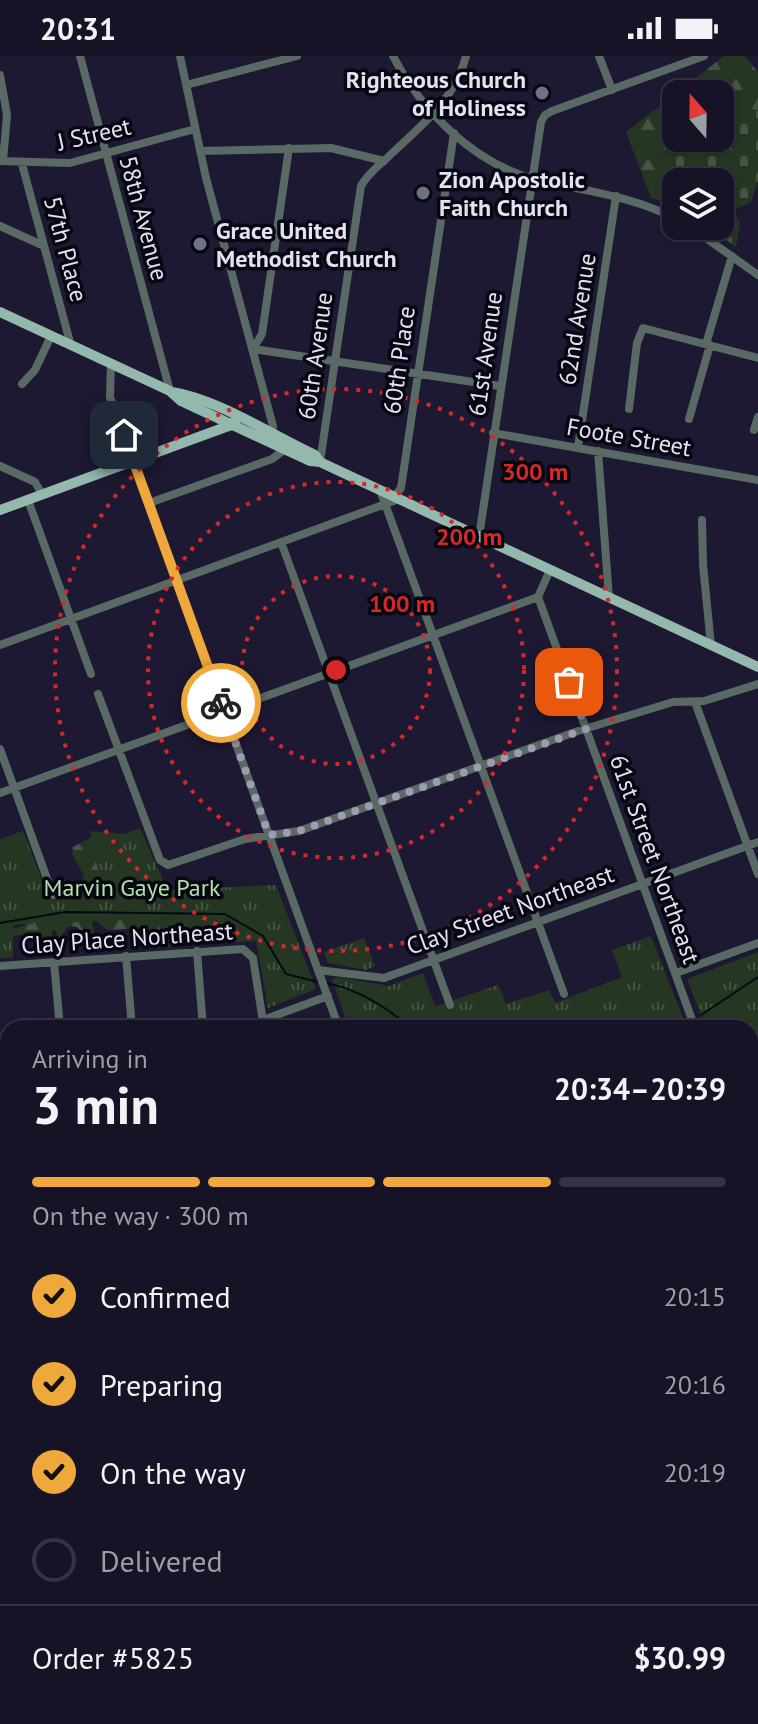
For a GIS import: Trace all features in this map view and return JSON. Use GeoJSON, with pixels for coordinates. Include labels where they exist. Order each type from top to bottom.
{"type":"FeatureCollection","features":[{"type":"Feature","properties":{"kind":"main road"},"geometry":{"type":"LineString","coordinates":[[0,312],[170,391],[181,401],[235,420],[315,455],[320,462]]}},
{"type":"Feature","properties":{"kind":"main road"},"geometry":{"type":"LineString","coordinates":[[0,510],[235,420]]}},
{"type":"Feature","properties":{"kind":"main road"},"geometry":{"type":"LineString","coordinates":[[235,420],[284,450],[320,462],[380,490],[393,500],[758,667]]}},
{"type":"Feature","properties":{"kind":"main road"},"geometry":{"type":"LineString","coordinates":[[716,648],[733,649],[758,660]]}},
{"type":"Feature","properties":{"kind":"main road"},"geometry":{"type":"LineString","coordinates":[[497,1724],[524,1724]]}},
{"type":"Feature","properties":{"kind":"street","name":"58th Avenue"},"geometry":{"type":"LineString","coordinates":[[80,56],[170,391]]}},
{"type":"Feature","properties":{"kind":"street"},"geometry":{"type":"LineString","coordinates":[[180,56],[200,151],[273,426],[272,435]]}},
{"type":"Feature","properties":{"kind":"street"},"geometry":{"type":"LineString","coordinates":[[186,85],[297,56]]}},
{"type":"Feature","properties":{"kind":"street"},"geometry":{"type":"LineString","coordinates":[[393,56],[414,90],[434,114],[489,159],[532,178],[616,196],[662,212]]}},
{"type":"Feature","properties":{"kind":"street","name":"60th Avenue"},"geometry":{"type":"LineString","coordinates":[[320,462],[361,186],[434,114],[456,83],[466,56]]}},
{"type":"Feature","properties":{"kind":"street"},"geometry":{"type":"LineString","coordinates":[[599,56],[612,90],[686,59],[704,56]]}},
{"type":"Feature","properties":{"kind":"street"},"geometry":{"type":"LineString","coordinates":[[0,75],[7,115],[1,161]]}},
{"type":"Feature","properties":{"kind":"street","name":"61st Avenue"},"geometry":{"type":"LineString","coordinates":[[479,537],[541,122],[545,115],[612,90]]}},
{"type":"Feature","properties":{"kind":"street","name":"J Street"},"geometry":{"type":"LineString","coordinates":[[1,161],[70,163],[195,129]]}},
{"type":"Feature","properties":{"kind":"street","name":"60th Place"},"geometry":{"type":"LineString","coordinates":[[393,500],[401,488],[454,133]]}},
{"type":"Feature","properties":{"kind":"street"},"geometry":{"type":"LineString","coordinates":[[253,349],[262,334],[289,148]]}},
{"type":"Feature","properties":{"kind":"street"},"geometry":{"type":"LineString","coordinates":[[200,151],[331,148],[384,161]]}},
{"type":"Feature","properties":{"kind":"street","name":"57th Place"},"geometry":{"type":"LineString","coordinates":[[22,164],[71,346]]}},
{"type":"Feature","properties":{"kind":"street","name":"62nd Avenue"},"geometry":{"type":"LineString","coordinates":[[578,447],[616,196]]}},
{"type":"Feature","properties":{"kind":"street"},"geometry":{"type":"LineString","coordinates":[[1,228],[44,246]]}},
{"type":"Feature","properties":{"kind":"street"},"geometry":{"type":"LineString","coordinates":[[709,240],[758,275]]}},
{"type":"Feature","properties":{"kind":"street"},"geometry":{"type":"LineString","coordinates":[[689,419],[732,256]]}},
{"type":"Feature","properties":{"kind":"street"},"geometry":{"type":"LineString","coordinates":[[629,409],[637,343],[643,328],[758,358]]}},
{"type":"Feature","properties":{"kind":"street"},"geometry":{"type":"LineString","coordinates":[[22,384],[35,370],[51,336]]}},
{"type":"Feature","properties":{"kind":"street"},"geometry":{"type":"LineString","coordinates":[[253,349],[500,386]]}},
{"type":"Feature","properties":{"kind":"street"},"geometry":{"type":"LineString","coordinates":[[111,364],[110,397],[336,1020]]}},
{"type":"Feature","properties":{"kind":"street"},"geometry":{"type":"LineString","coordinates":[[754,430],[758,417]]}},
{"type":"Feature","properties":{"kind":"street","name":"Foote Street"},"geometry":{"type":"LineString","coordinates":[[493,433],[758,480]]}},
{"type":"Feature","properties":{"kind":"street"},"geometry":{"type":"LineString","coordinates":[[149,503],[272,459],[284,450]]}},
{"type":"Feature","properties":{"kind":"street"},"geometry":{"type":"LineString","coordinates":[[598,451],[609,598]]}},
{"type":"Feature","properties":{"kind":"street"},"geometry":{"type":"LineString","coordinates":[[0,466],[35,482],[42,494]]}},
{"type":"Feature","properties":{"kind":"street"},"geometry":{"type":"LineString","coordinates":[[28,500],[91,674]]}},
{"type":"Feature","properties":{"kind":"street"},"geometry":{"type":"LineString","coordinates":[[0,645],[393,500],[433,635],[564,994]]}},
{"type":"Feature","properties":{"kind":"street"},"geometry":{"type":"LineString","coordinates":[[702,520],[703,565],[716,648]]}},
{"type":"Feature","properties":{"kind":"street"},"geometry":{"type":"LineString","coordinates":[[281,542],[450,1005]]}},
{"type":"Feature","properties":{"kind":"street"},"geometry":{"type":"LineString","coordinates":[[0,793],[538,597],[550,570]]}},
{"type":"Feature","properties":{"kind":"street","name":"61st Street Northeast"},"geometry":{"type":"LineString","coordinates":[[538,597],[692,1020]]}},
{"type":"Feature","properties":{"kind":"street"},"geometry":{"type":"LineString","coordinates":[[98,694],[160,860],[165,865],[171,865],[230,843],[299,831],[586,729],[673,702],[695,702],[755,683]]}},
{"type":"Feature","properties":{"kind":"street"},"geometry":{"type":"LineString","coordinates":[[695,702],[758,874]]}},
{"type":"Feature","properties":{"kind":"street"},"geometry":{"type":"LineString","coordinates":[[0,749],[53,895]]}},
{"type":"Feature","properties":{"kind":"street","name":"Clay Street Northeast"},"geometry":{"type":"LineString","coordinates":[[319,973],[384,978],[758,842]]}},
{"type":"Feature","properties":{"kind":"street"},"geometry":{"type":"LineString","coordinates":[[676,973],[758,943]]}},
{"type":"Feature","properties":{"kind":"street","name":"Clay Place Northeast"},"geometry":{"type":"LineString","coordinates":[[0,966],[243,949],[253,958],[263,1020]]}},
{"type":"Feature","properties":{"kind":"street"},"geometry":{"type":"LineString","coordinates":[[197,951],[202,1020]]}},
{"type":"Feature","properties":{"kind":"street"},"geometry":{"type":"LineString","coordinates":[[126,956],[131,1020]]}},
{"type":"Feature","properties":{"kind":"street"},"geometry":{"type":"LineString","coordinates":[[54,962],[59,1020]]}},
{"type":"Feature","properties":{"kind":"street"},"geometry":{"type":"LineString","coordinates":[[272,1020],[326,993]]}},
{"type":"Feature","properties":{"kind":"green space"},"geometry":{"type":"Polygon","coordinates":[[[724,56],[745,56],[758,72],[758,111],[734,105],[734,80],[693,80],[724,56]]]}},
{"type":"Feature","properties":{"kind":"green space"},"geometry":{"type":"Polygon","coordinates":[[[662,104],[662,152],[668,152],[659,158],[662,168],[662,202],[651,198],[626,132],[662,104]]]}},
{"type":"Feature","properties":{"kind":"green space"},"geometry":{"type":"Polygon","coordinates":[[[734,105],[758,111],[758,181],[751,202],[734,210],[734,168],[662,168],[659,158],[668,152],[734,152],[734,105]]]}},
{"type":"Feature","properties":{"kind":"green space"},"geometry":{"type":"Polygon","coordinates":[[[734,212],[740,223],[736,247],[726,240],[734,240],[734,212]]]}},
{"type":"Feature","properties":{"kind":"green space","name":"Marvin Gaye Park"},"geometry":{"type":"Polygon","coordinates":[[[140,828],[167,890],[276,885],[316,989],[268,1008],[256,941],[161,945],[159,918],[13,925],[13,958],[0,958],[0,839],[23,831],[50,900],[101,878],[91,846],[140,828]]]}},
{"type":"Feature","properties":{"kind":"green space"},"geometry":{"type":"Polygon","coordinates":[[[91,831],[126,834],[161,874],[162,885],[106,867],[101,880],[94,879],[82,887],[84,876],[72,854],[73,847],[91,837],[91,831]]]}},
{"type":"Feature","properties":{"kind":"green space"},"geometry":{"type":"Polygon","coordinates":[[[159,918],[183,942],[174,947],[153,948],[147,928],[107,930],[95,920],[92,921],[94,933],[83,934],[77,927],[69,926],[58,939],[56,931],[52,930],[51,951],[47,953],[41,940],[33,939],[31,934],[11,936],[0,929],[38,921],[159,918]]]}},
{"type":"Feature","properties":{"kind":"green space"},"geometry":{"type":"Polygon","coordinates":[[[651,936],[684,1020],[346,1020],[332,979],[338,977],[389,986],[423,973],[435,1006],[498,985],[506,1004],[549,990],[555,1003],[622,977],[612,950],[651,936]]]}},
{"type":"Feature","properties":{"kind":"green space"},"geometry":{"type":"Polygon","coordinates":[[[364,938],[375,966],[366,970],[328,963],[324,952],[364,938]]]}},
{"type":"Feature","properties":{"kind":"green space"},"geometry":{"type":"Polygon","coordinates":[[[758,952],[758,1020],[703,1020],[687,979],[758,952]]]}},
{"type":"Feature","properties":{"kind":"waterway"},"geometry":{"type":"LineString","coordinates":[[0,923],[65,912],[225,914],[263,936],[286,974],[318,982]]}},
{"type":"Feature","properties":{"kind":"waterway"},"geometry":{"type":"LineString","coordinates":[[701,1015],[758,977]]}},
{"type":"Feature","properties":{"kind":"waterway"},"geometry":{"type":"LineString","coordinates":[[325,983],[371,1000],[401,1020]]}},
{"type":"Feature","properties":{"kind":"way so far"},"geometry":{"type":"LineString","coordinates":[[221,703],[269,835],[299,831],[586,729],[569,682]]}},
{"type":"Feature","properties":{"kind":"place","name":"Righteous Church of Holiness"},"geometry":{"type":"Point","coordinates":[542,93]}},
{"type":"Feature","properties":{"kind":"place","name":"Zion Apostolic Faith Church"},"geometry":{"type":"Point","coordinates":[423,193]}},
{"type":"Feature","properties":{"kind":"place","name":"Grace United Methodist Church"},"geometry":{"type":"Point","coordinates":[200,244]}},
{"type":"Feature","properties":{"kind":"route"},"geometry":{"type":"LineString","coordinates":[[124,435],[221,703]]}}]}
